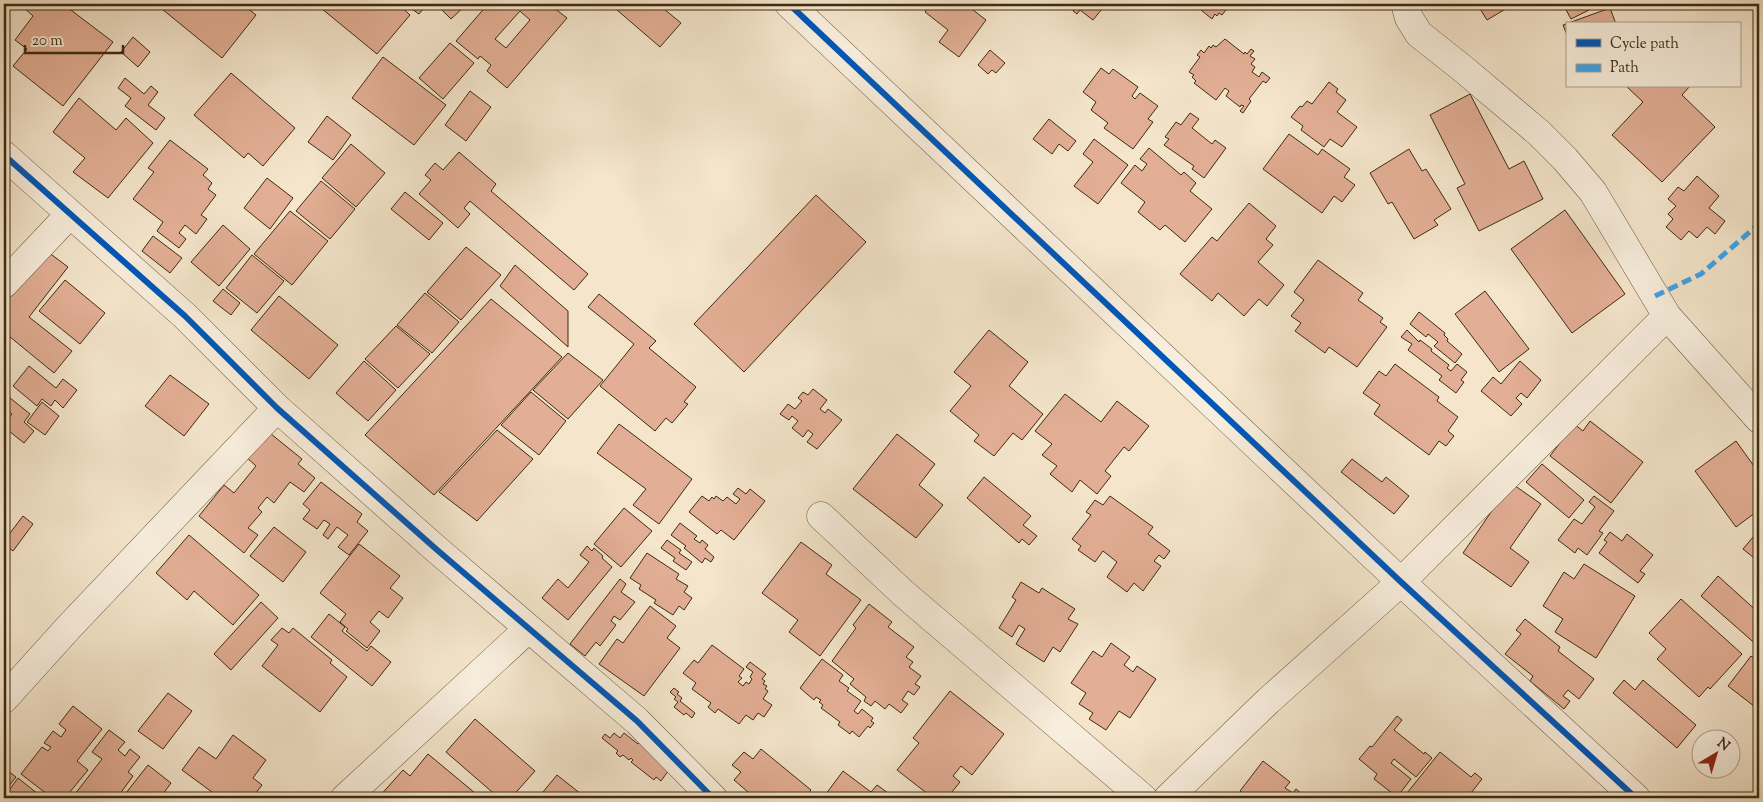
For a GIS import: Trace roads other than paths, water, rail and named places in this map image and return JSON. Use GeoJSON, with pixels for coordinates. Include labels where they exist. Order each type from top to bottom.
{"type":"FeatureCollection","features":[{"type":"Feature","properties":{"kind":"street"},"geometry":{"type":"LineString","coordinates":[[788,4],[1401,582],[1636,798]]}},
{"type":"Feature","properties":{"kind":"street"},"geometry":{"type":"LineString","coordinates":[[1405,4],[1409,18],[1418,34],[1462,68],[1539,133],[1565,159],[1593,192],[1667,316],[1759,419]]}},
{"type":"Feature","properties":{"kind":"street"},"geometry":{"type":"LineString","coordinates":[[4,155],[185,316],[277,408],[528,629],[637,721],[713,798]]}},
{"type":"Feature","properties":{"kind":"street"},"geometry":{"type":"LineString","coordinates":[[4,284],[70,214]]}},
{"type":"Feature","properties":{"kind":"street"},"geometry":{"type":"LineString","coordinates":[[1168,798],[1268,701],[1401,582],[1667,316]]}},
{"type":"Feature","properties":{"kind":"street"},"geometry":{"type":"LineString","coordinates":[[4,699],[69,627],[277,408]]}},
{"type":"Feature","properties":{"kind":"street"},"geometry":{"type":"LineString","coordinates":[[821,516],[903,593],[1143,798]]}},
{"type":"Feature","properties":{"kind":"street"},"geometry":{"type":"LineString","coordinates":[[345,798],[528,629]]}}]}
